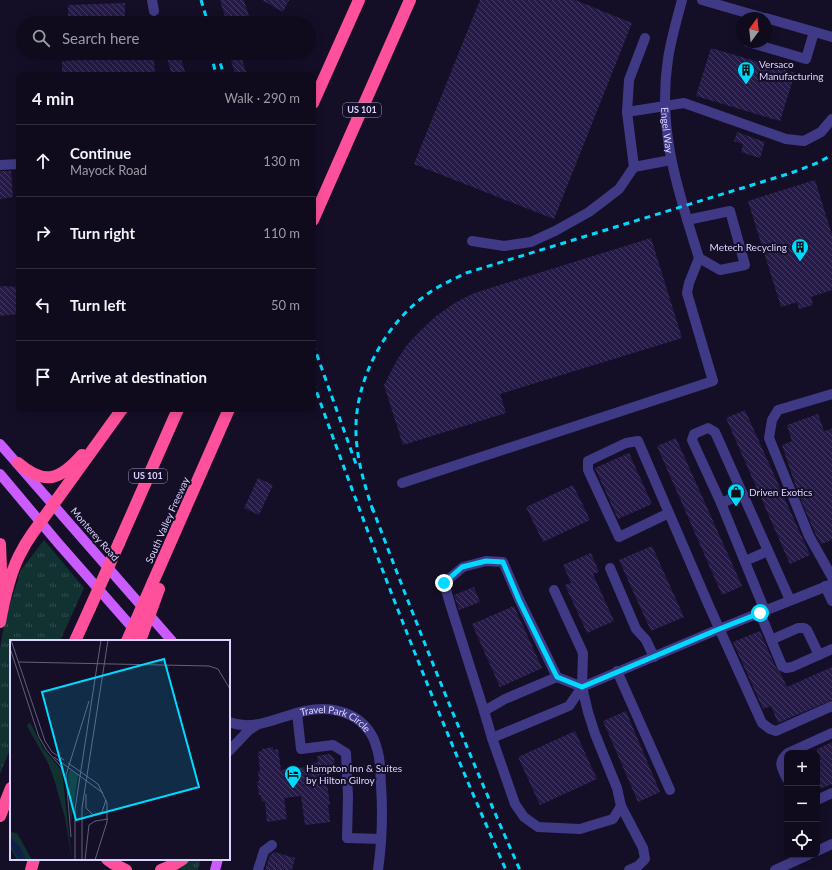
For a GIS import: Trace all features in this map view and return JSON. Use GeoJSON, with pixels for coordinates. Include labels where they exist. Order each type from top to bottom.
{"type":"FeatureCollection","features":[{"type":"Feature","properties":{"kind":"highway"},"geometry":{"type":"LineString","coordinates":[[316,96],[358,0]]}},
{"type":"Feature","properties":{"kind":"highway","name":"US 101"},"geometry":{"type":"LineString","coordinates":[[316,213],[410,0]]}},
{"type":"Feature","properties":{"kind":"highway"},"geometry":{"type":"LineString","coordinates":[[316,79],[332,60]]}},
{"type":"Feature","properties":{"kind":"highway"},"geometry":{"type":"LineString","coordinates":[[18,463],[26,471],[40,477],[52,477],[62,473],[81,456],[114,412]]}},
{"type":"Feature","properties":{"kind":"highway"},"geometry":{"type":"LineString","coordinates":[[0,622],[11,577],[18,557],[53,504],[120,412]]}},
{"type":"Feature","properties":{"kind":"highway","name":"US 101"},"geometry":{"type":"LineString","coordinates":[[75,640],[177,412]]}},
{"type":"Feature","properties":{"kind":"highway","name":"South Valley Freeway"},"geometry":{"type":"LineString","coordinates":[[128,640],[156,585],[184,512],[228,412]]}},
{"type":"Feature","properties":{"kind":"highway"},"geometry":{"type":"LineString","coordinates":[[0,544],[2,610]]}},
{"type":"Feature","properties":{"kind":"highway"},"geometry":{"type":"LineString","coordinates":[[140,640],[156,585]]}},
{"type":"Feature","properties":{"kind":"highway"},"geometry":{"type":"LineString","coordinates":[[0,816],[10,791]]}},
{"type":"Feature","properties":{"kind":"highway"},"geometry":{"type":"LineString","coordinates":[[31,870],[34,860]]}},
{"type":"Feature","properties":{"kind":"highway"},"geometry":{"type":"LineString","coordinates":[[102,860],[114,870]]}},
{"type":"Feature","properties":{"kind":"highway"},"geometry":{"type":"LineString","coordinates":[[108,860],[126,870]]}},
{"type":"Feature","properties":{"kind":"highway"},"geometry":{"type":"LineString","coordinates":[[161,870],[181,860]]}},
{"type":"Feature","properties":{"kind":"main road","name":"Monterey Road"},"geometry":{"type":"LineString","coordinates":[[0,444],[171,640]]}},
{"type":"Feature","properties":{"kind":"main road"},"geometry":{"type":"LineString","coordinates":[[0,474],[143,640]]}},
{"type":"Feature","properties":{"kind":"main road"},"geometry":{"type":"LineString","coordinates":[[216,870],[218,860]]}},
{"type":"Feature","properties":{"kind":"street"},"geometry":{"type":"LineString","coordinates":[[152,0],[154,11]]}},
{"type":"Feature","properties":{"kind":"street","name":"Engel Way"},"geometry":{"type":"LineString","coordinates":[[682,0],[673,31],[667,60],[665,91],[666,125],[671,160],[699,258]]}},
{"type":"Feature","properties":{"kind":"street"},"geometry":{"type":"LineString","coordinates":[[702,0],[736,12]]}},
{"type":"Feature","properties":{"kind":"street"},"geometry":{"type":"LineString","coordinates":[[772,20],[832,37]]}},
{"type":"Feature","properties":{"kind":"street"},"geometry":{"type":"LineString","coordinates":[[770,48],[806,59],[814,32]]}},
{"type":"Feature","properties":{"kind":"street"},"geometry":{"type":"LineString","coordinates":[[472,241],[504,246],[531,242],[555,231],[589,212],[619,189],[634,167],[627,112],[629,80],[645,38]]}},
{"type":"Feature","properties":{"kind":"street"},"geometry":{"type":"LineString","coordinates":[[627,112],[684,103],[786,139],[804,141],[822,132],[832,119]]}},
{"type":"Feature","properties":{"kind":"street"},"geometry":{"type":"LineString","coordinates":[[634,167],[671,160]]}},
{"type":"Feature","properties":{"kind":"street"},"geometry":{"type":"LineString","coordinates":[[0,165],[16,164]]}},
{"type":"Feature","properties":{"kind":"street"},"geometry":{"type":"LineString","coordinates":[[402,483],[713,381],[687,293],[689,283],[699,258],[720,270],[745,265],[730,211],[687,220]]}},
{"type":"Feature","properties":{"kind":"street"},"geometry":{"type":"LineString","coordinates":[[832,394],[778,410],[772,420],[769,438],[809,536],[832,577]]}},
{"type":"Feature","properties":{"kind":"street"},"geometry":{"type":"LineString","coordinates":[[790,600],[715,432],[708,428],[694,434],[692,440],[721,503],[745,561],[771,640],[782,666],[786,668],[792,667],[832,649]]}},
{"type":"Feature","properties":{"kind":"street"},"geometry":{"type":"LineString","coordinates":[[669,513],[619,537],[588,470],[588,461],[626,443],[638,441],[719,629],[762,723],[770,729],[776,731],[832,706]]}},
{"type":"Feature","properties":{"kind":"street"},"geometry":{"type":"LineString","coordinates":[[721,503],[742,494]]}},
{"type":"Feature","properties":{"kind":"street"},"geometry":{"type":"LineString","coordinates":[[745,561],[768,551]]}},
{"type":"Feature","properties":{"kind":"street"},"geometry":{"type":"LineString","coordinates":[[822,558],[832,555]]}},
{"type":"Feature","properties":{"kind":"street"},"geometry":{"type":"LineString","coordinates":[[582,687],[557,677],[519,600],[503,562],[486,561],[462,567],[444,583],[492,738],[516,804],[524,817],[538,827],[580,829],[613,819],[621,806]]}},
{"type":"Feature","properties":{"kind":"street"},"geometry":{"type":"LineString","coordinates":[[610,568],[636,629],[646,640],[654,657]]}},
{"type":"Feature","properties":{"kind":"street"},"geometry":{"type":"LineString","coordinates":[[492,738],[569,706],[582,687],[617,671],[790,600],[829,585],[832,601]]}},
{"type":"Feature","properties":{"kind":"street"},"geometry":{"type":"LineString","coordinates":[[554,590],[583,653],[582,687],[595,734],[617,788],[621,806],[643,848],[645,859],[638,866],[629,870]]}},
{"type":"Feature","properties":{"kind":"street"},"geometry":{"type":"LineString","coordinates":[[771,640],[798,628],[804,628],[808,630],[819,655]]}},
{"type":"Feature","properties":{"kind":"street"},"geometry":{"type":"LineString","coordinates":[[617,671],[670,790]]}},
{"type":"Feature","properties":{"kind":"street"},"geometry":{"type":"LineString","coordinates":[[484,710],[505,699],[557,677]]}},
{"type":"Feature","properties":{"kind":"street","name":"Travel Park Circle"},"geometry":{"type":"LineString","coordinates":[[230,750],[249,730],[257,725],[305,710],[327,709],[340,711],[353,716],[363,724],[372,736],[377,749],[380,764],[382,806],[378,870]]}},
{"type":"Feature","properties":{"kind":"street"},"geometry":{"type":"LineString","coordinates":[[297,713],[301,749],[333,745],[346,753],[348,797],[347,838],[381,839]]}},
{"type":"Feature","properties":{"kind":"street","name":"Travel Park Circle"},"geometry":{"type":"LineString","coordinates":[[230,722],[244,725],[257,725]]}},
{"type":"Feature","properties":{"kind":"street"},"geometry":{"type":"LineString","coordinates":[[795,750],[832,734]]}},
{"type":"Feature","properties":{"kind":"street"},"geometry":{"type":"LineString","coordinates":[[784,757],[780,765],[784,773]]}},
{"type":"Feature","properties":{"kind":"street"},"geometry":{"type":"LineString","coordinates":[[820,799],[832,793]]}},
{"type":"Feature","properties":{"kind":"street"},"geometry":{"type":"LineString","coordinates":[[820,850],[832,844]]}},
{"type":"Feature","properties":{"kind":"street"},"geometry":{"type":"LineString","coordinates":[[258,870],[264,851],[272,845]]}},
{"type":"Feature","properties":{"kind":"street"},"geometry":{"type":"LineString","coordinates":[[775,870],[801,858]]}},
{"type":"Feature","properties":{"kind":"green space"},"geometry":{"type":"Polygon","coordinates":[[[44,540],[84,588],[60,640],[10,640],[10,749],[0,774],[0,648],[5,620],[21,570],[44,540]]]}},
{"type":"Feature","properties":{"kind":"green space"},"geometry":{"type":"Polygon","coordinates":[[[190,860],[201,860],[198,870],[175,870],[190,860]]]}},
{"type":"Feature","properties":{"kind":"building"},"geometry":{"type":"Polygon","coordinates":[[[220,0],[244,0],[249,16],[225,16],[220,0]]]}},
{"type":"Feature","properties":{"kind":"building"},"geometry":{"type":"Polygon","coordinates":[[[262,0],[289,0],[283,12],[262,0]]]}},
{"type":"Feature","properties":{"kind":"building"},"geometry":{"type":"Polygon","coordinates":[[[480,0],[575,0],[632,23],[554,219],[414,164],[480,0]]]}},
{"type":"Feature","properties":{"kind":"building"},"geometry":{"type":"Polygon","coordinates":[[[125,3],[125,16],[68,16],[68,5],[125,3]]]}},
{"type":"Feature","properties":{"kind":"building","name":"Versaco Manufacturing"},"geometry":{"type":"Polygon","coordinates":[[[711,48],[795,73],[780,121],[696,96],[711,48]]]}},
{"type":"Feature","properties":{"kind":"building"},"geometry":{"type":"Polygon","coordinates":[[[154,60],[155,72],[62,72],[62,61],[154,60]]]}},
{"type":"Feature","properties":{"kind":"building"},"geometry":{"type":"Polygon","coordinates":[[[167,60],[181,60],[185,72],[171,72],[167,60]]]}},
{"type":"Feature","properties":{"kind":"building"},"geometry":{"type":"Polygon","coordinates":[[[231,60],[242,60],[246,72],[234,72],[231,60]]]}},
{"type":"Feature","properties":{"kind":"building"},"geometry":{"type":"Polygon","coordinates":[[[737,132],[765,142],[760,158],[741,152],[743,144],[734,141],[737,132]]]}},
{"type":"Feature","properties":{"kind":"building"},"geometry":{"type":"Polygon","coordinates":[[[0,171],[11,171],[13,197],[0,199],[0,171]]]}},
{"type":"Feature","properties":{"kind":"building","name":"Metech Recycling"},"geometry":{"type":"Polygon","coordinates":[[[815,180],[832,235],[832,290],[811,297],[813,305],[799,309],[797,302],[781,307],[748,201],[815,180]]]}},
{"type":"Feature","properties":{"kind":"building"},"geometry":{"type":"Polygon","coordinates":[[[651,238],[682,338],[500,394],[506,413],[403,445],[384,385],[407,345],[435,317],[453,304],[472,294],[651,238]]]}},
{"type":"Feature","properties":{"kind":"building"},"geometry":{"type":"Polygon","coordinates":[[[0,286],[16,287],[16,314],[0,316],[0,286]]]}},
{"type":"Feature","properties":{"kind":"building"},"geometry":{"type":"Polygon","coordinates":[[[745,410],[810,555],[790,564],[726,418],[745,410]]]}},
{"type":"Feature","properties":{"kind":"building"},"geometry":{"type":"Polygon","coordinates":[[[818,414],[824,431],[832,429],[832,540],[821,544],[798,493],[782,445],[792,441],[787,425],[818,414]]]}},
{"type":"Feature","properties":{"kind":"building"},"geometry":{"type":"Polygon","coordinates":[[[676,438],[742,586],[722,595],[657,446],[676,438]]]}},
{"type":"Feature","properties":{"kind":"building"},"geometry":{"type":"Polygon","coordinates":[[[629,453],[652,504],[618,519],[595,468],[629,453]]]}},
{"type":"Feature","properties":{"kind":"building"},"geometry":{"type":"Polygon","coordinates":[[[258,478],[273,485],[259,515],[244,508],[258,478]]]}},
{"type":"Feature","properties":{"kind":"building"},"geometry":{"type":"Polygon","coordinates":[[[573,485],[590,520],[543,542],[526,507],[573,485]]]}},
{"type":"Feature","properties":{"kind":"building"},"geometry":{"type":"Polygon","coordinates":[[[652,546],[684,617],[651,631],[619,560],[652,546]]]}},
{"type":"Feature","properties":{"kind":"building"},"geometry":{"type":"Polygon","coordinates":[[[591,553],[599,572],[593,574],[614,621],[587,633],[565,585],[571,583],[563,565],[591,553]]]}},
{"type":"Feature","properties":{"kind":"building"},"geometry":{"type":"Polygon","coordinates":[[[474,587],[480,602],[459,610],[454,595],[474,587]]]}},
{"type":"Feature","properties":{"kind":"building"},"geometry":{"type":"Polygon","coordinates":[[[514,606],[542,668],[500,687],[472,624],[514,606]]]}},
{"type":"Feature","properties":{"kind":"building"},"geometry":{"type":"Polygon","coordinates":[[[760,631],[776,668],[780,672],[787,687],[832,667],[832,700],[778,723],[771,706],[763,709],[733,642],[760,631]]]}},
{"type":"Feature","properties":{"kind":"building"},"geometry":{"type":"Polygon","coordinates":[[[626,711],[660,792],[638,802],[603,721],[626,711]]]}},
{"type":"Feature","properties":{"kind":"building"},"geometry":{"type":"Polygon","coordinates":[[[575,731],[597,779],[540,805],[518,757],[575,731]]]}},
{"type":"Feature","properties":{"kind":"building"},"geometry":{"type":"Polygon","coordinates":[[[832,742],[832,784],[820,789],[820,750],[817,749],[832,742]]]}},
{"type":"Feature","properties":{"kind":"building","name":"Hampton Inn & Suites by Hilton Gilroy"},"geometry":{"type":"Polygon","coordinates":[[[273,747],[273,750],[278,749],[281,770],[305,767],[305,764],[318,762],[317,756],[329,754],[334,758],[335,769],[328,770],[330,784],[327,784],[330,805],[328,805],[330,822],[305,825],[301,796],[284,798],[287,819],[267,822],[265,802],[262,802],[261,795],[259,795],[257,781],[259,781],[258,771],[260,771],[258,752],[262,751],[262,749],[273,747]]]}},
{"type":"Feature","properties":{"kind":"building"},"geometry":{"type":"Polygon","coordinates":[[[274,852],[295,858],[292,870],[265,870],[270,855],[274,852]]]}},
{"type":"Feature","properties":{"kind":"railway"},"geometry":{"type":"LineString","coordinates":[[201,0],[206,16]]}},
{"type":"Feature","properties":{"kind":"railway"},"geometry":{"type":"LineString","coordinates":[[213,60],[215,72]]}},
{"type":"Feature","properties":{"kind":"railway"},"geometry":{"type":"LineString","coordinates":[[219,60],[223,72]]}},
{"type":"Feature","properties":{"kind":"railway"},"geometry":{"type":"LineString","coordinates":[[373,511],[358,454],[356,434],[360,395],[374,356],[385,338],[411,307],[426,295],[466,273],[791,173],[817,163],[832,155]]}},
{"type":"Feature","properties":{"kind":"railway"},"geometry":{"type":"LineString","coordinates":[[316,352],[356,464]]}},
{"type":"Feature","properties":{"kind":"railway"},"geometry":{"type":"LineString","coordinates":[[316,390],[358,505],[429,689],[506,870]]}},
{"type":"Feature","properties":{"kind":"railway"},"geometry":{"type":"LineString","coordinates":[[372,507],[443,690],[520,870]]}},
{"type":"Feature","properties":{"kind":"place","name":"Versaco Manufacturing"},"geometry":{"type":"Point","coordinates":[746,85]}},
{"type":"Feature","properties":{"kind":"place","name":"Metech Recycling"},"geometry":{"type":"Point","coordinates":[800,262]}},
{"type":"Feature","properties":{"kind":"place","name":"Driven Exotics"},"geometry":{"type":"Point","coordinates":[736,507]}},
{"type":"Feature","properties":{"kind":"place","name":"Hampton Inn & Suites by Hilton Gilroy"},"geometry":{"type":"Point","coordinates":[293,789]}},
{"type":"Feature","properties":{"kind":"route"},"geometry":{"type":"LineString","coordinates":[[444,583],[462,567],[486,561],[503,562],[519,600],[557,677],[582,687],[617,671],[760,613]]}}]}
